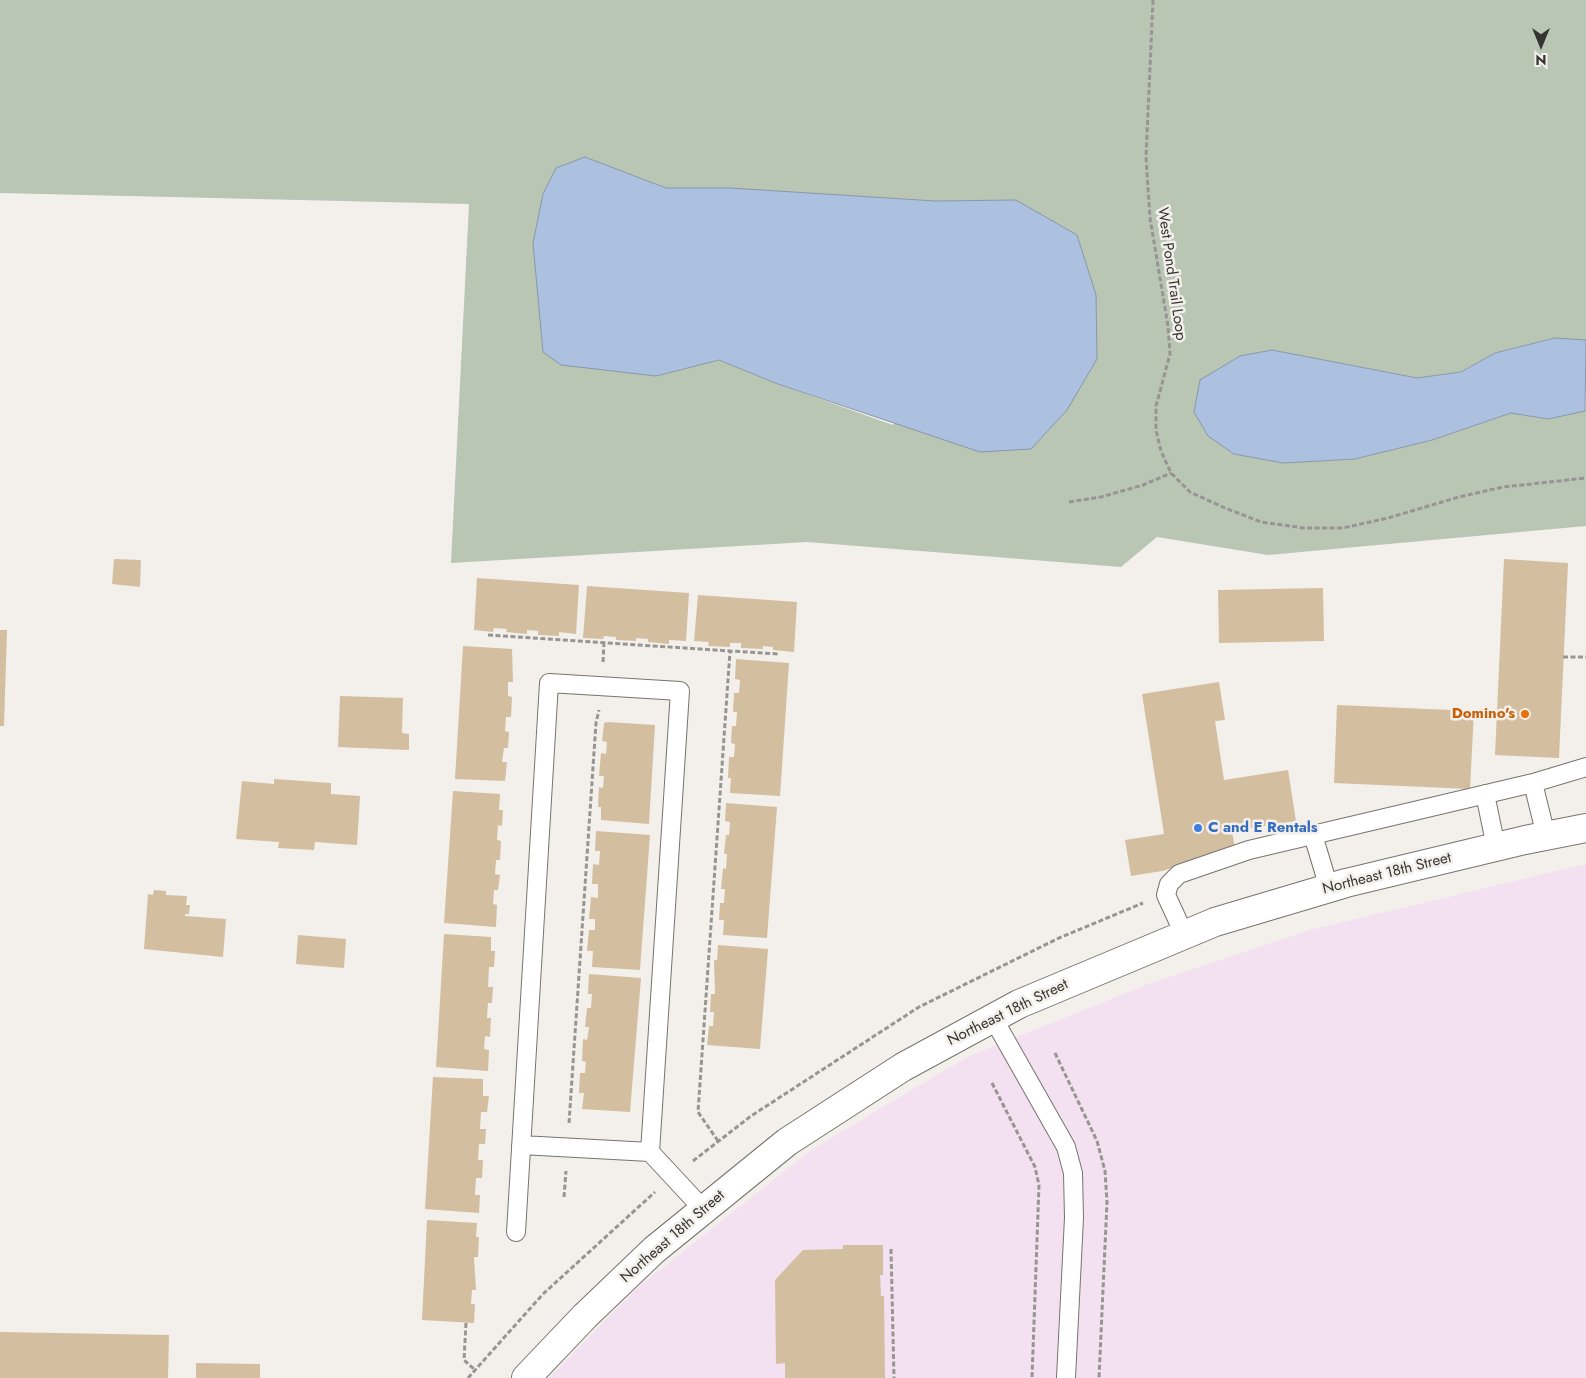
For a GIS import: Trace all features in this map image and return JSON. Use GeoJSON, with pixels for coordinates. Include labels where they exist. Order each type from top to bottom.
{"type":"FeatureCollection","features":[{"type":"Feature","properties":{"kind":"street","name":"Northeast 18th Street"},"geometry":{"type":"LineString","coordinates":[[526,1378],[584,1316],[647,1256],[787,1142],[903,1067],[1018,1004],[1215,922],[1329,888],[1496,847],[1586,828]]}},
{"type":"Feature","properties":{"kind":"lane"},"geometry":{"type":"LineString","coordinates":[[516,1232],[549,683],[680,691],[650,1152]]}},
{"type":"Feature","properties":{"kind":"lane"},"geometry":{"type":"LineString","coordinates":[[1184,934],[1166,895],[1169,884],[1179,874],[1248,850],[1533,783],[1586,767]]}},
{"type":"Feature","properties":{"kind":"lane"},"geometry":{"type":"LineString","coordinates":[[1533,783],[1546,836]]}},
{"type":"Feature","properties":{"kind":"lane"},"geometry":{"type":"LineString","coordinates":[[1485,794],[1496,847]]}},
{"type":"Feature","properties":{"kind":"lane"},"geometry":{"type":"LineString","coordinates":[[1313,835],[1329,888]]}},
{"type":"Feature","properties":{"kind":"lane"},"geometry":{"type":"LineString","coordinates":[[992,1018],[1066,1147],[1073,1173],[1074,1218],[1066,1378]]}},
{"type":"Feature","properties":{"kind":"lane"},"geometry":{"type":"LineString","coordinates":[[521,1145],[650,1152],[703,1209]]}},
{"type":"Feature","properties":{"kind":"path","name":"West Pond Trail Loop"},"geometry":{"type":"LineString","coordinates":[[1154,0],[1146,157],[1150,218],[1168,326],[1170,354],[1156,406],[1156,430],[1161,451],[1171,473],[1190,492],[1225,508],[1261,522],[1304,528],[1343,528],[1503,487],[1586,478]]}},
{"type":"Feature","properties":{"kind":"path"},"geometry":{"type":"LineString","coordinates":[[1069,502],[1100,497],[1143,485],[1171,473]]}},
{"type":"Feature","properties":{"kind":"path"},"geometry":{"type":"LineString","coordinates":[[488,635],[779,654]]}},
{"type":"Feature","properties":{"kind":"path"},"geometry":{"type":"LineString","coordinates":[[564,1197],[596,723],[602,686],[604,642]]}},
{"type":"Feature","properties":{"kind":"path"},"geometry":{"type":"LineString","coordinates":[[718,1141],[698,1112],[730,651]]}},
{"type":"Feature","properties":{"kind":"path"},"geometry":{"type":"LineString","coordinates":[[1564,656],[1586,657]]}},
{"type":"Feature","properties":{"kind":"path"},"geometry":{"type":"LineString","coordinates":[[992,1083],[1035,1167],[1039,1185],[1032,1378]]}},
{"type":"Feature","properties":{"kind":"path"},"geometry":{"type":"LineString","coordinates":[[891,1249],[894,1378]]}},
{"type":"Feature","properties":{"kind":"path"},"geometry":{"type":"LineString","coordinates":[[466,1323],[464,1360],[475,1370]]}},
{"type":"Feature","properties":{"kind":"shaded area"},"geometry":{"type":"Polygon","coordinates":[[[1586,864],[1586,1378],[549,1378],[636,1289],[811,1150],[969,1056],[1146,985],[1310,930],[1586,864]]]}},
{"type":"Feature","properties":{"kind":"green space"},"geometry":{"type":"Polygon","coordinates":[[[0,0],[1586,0],[1586,340],[1555,338],[1495,353],[1461,372],[1417,378],[1271,350],[1240,356],[1234,454],[1283,463],[1355,459],[1432,440],[1511,413],[1548,419],[1586,410],[1586,526],[1268,555],[1157,537],[1121,567],[807,542],[451,563],[469,204],[0,193],[0,0]],[[585,157],[656,376],[719,360],[778,384],[893,425],[1016,200],[935,201],[666,188],[585,157]]]}},
{"type":"Feature","properties":{"kind":"water"},"geometry":{"type":"Polygon","coordinates":[[[585,157],[666,188],[730,188],[935,201],[1016,200],[1077,235],[1096,295],[1097,359],[1067,410],[1031,449],[980,452],[778,384],[719,360],[656,376],[561,365],[543,352],[533,243],[543,194],[556,168],[585,157]]]}},
{"type":"Feature","properties":{"kind":"water"},"geometry":{"type":"Polygon","coordinates":[[[1555,338],[1586,340],[1585,411],[1548,419],[1511,413],[1432,440],[1355,459],[1283,463],[1234,454],[1208,436],[1194,412],[1200,380],[1240,356],[1272,350],[1417,378],[1461,372],[1495,353],[1555,338]]]}},
{"type":"Feature","properties":{"kind":"building"},"geometry":{"type":"Polygon","coordinates":[[[114,559],[141,560],[140,587],[112,584],[114,559]]]}},
{"type":"Feature","properties":{"kind":"building"},"geometry":{"type":"Polygon","coordinates":[[[1504,559],[1568,563],[1559,758],[1495,755],[1504,559]]]}},
{"type":"Feature","properties":{"kind":"building"},"geometry":{"type":"Polygon","coordinates":[[[477,578],[579,585],[576,634],[559,632],[559,636],[538,635],[538,631],[527,630],[527,634],[506,632],[507,629],[494,628],[493,632],[474,630],[477,578]]]}},
{"type":"Feature","properties":{"kind":"building"},"geometry":{"type":"Polygon","coordinates":[[[587,586],[689,593],[686,641],[669,640],[669,644],[648,642],[648,639],[636,638],[636,641],[616,640],[616,637],[604,636],[603,639],[583,638],[587,586]]]}},
{"type":"Feature","properties":{"kind":"building"},"geometry":{"type":"Polygon","coordinates":[[[1323,588],[1324,641],[1219,643],[1218,590],[1323,588]]]}},
{"type":"Feature","properties":{"kind":"building"},"geometry":{"type":"Polygon","coordinates":[[[698,595],[797,602],[794,652],[773,650],[773,647],[763,646],[763,649],[741,648],[741,643],[730,643],[730,647],[708,646],[709,642],[694,641],[698,595]]]}},
{"type":"Feature","properties":{"kind":"building"},"geometry":{"type":"Polygon","coordinates":[[[0,630],[7,630],[4,726],[0,726],[0,630]]]}},
{"type":"Feature","properties":{"kind":"building"},"geometry":{"type":"Polygon","coordinates":[[[463,646],[512,649],[513,682],[508,682],[508,696],[512,697],[511,717],[506,717],[505,731],[509,732],[508,748],[504,748],[502,762],[507,762],[505,781],[455,779],[463,646]]]}},
{"type":"Feature","properties":{"kind":"building"},"geometry":{"type":"Polygon","coordinates":[[[736,659],[789,663],[780,796],[730,793],[731,778],[728,778],[729,757],[734,757],[735,744],[731,743],[732,726],[736,726],[737,712],[733,712],[734,693],[739,693],[740,680],[735,679],[736,659]]]}},
{"type":"Feature","properties":{"kind":"building"},"geometry":{"type":"Polygon","coordinates":[[[1219,682],[1225,720],[1215,721],[1224,780],[1288,770],[1296,821],[1232,831],[1235,849],[1162,871],[1131,876],[1125,840],[1164,834],[1142,694],[1219,682]]]}},
{"type":"Feature","properties":{"kind":"building"},"geometry":{"type":"Polygon","coordinates":[[[340,696],[403,698],[402,733],[409,734],[409,750],[338,747],[340,696]]]}},
{"type":"Feature","properties":{"kind":"building"},"geometry":{"type":"Polygon","coordinates":[[[1337,705],[1474,711],[1470,789],[1334,783],[1337,705]]]}},
{"type":"Feature","properties":{"kind":"building"},"geometry":{"type":"Polygon","coordinates":[[[604,723],[655,725],[649,824],[601,820],[601,807],[598,807],[599,787],[603,788],[604,776],[599,776],[601,753],[606,754],[607,742],[602,741],[604,723]]]}},
{"type":"Feature","properties":{"kind":"building"},"geometry":{"type":"Polygon","coordinates":[[[274,779],[331,783],[331,794],[360,796],[357,845],[315,842],[314,850],[278,848],[279,842],[236,839],[242,781],[274,784],[274,779]]]}},
{"type":"Feature","properties":{"kind":"building"},"geometry":{"type":"Polygon","coordinates":[[[453,791],[500,794],[499,810],[503,810],[502,826],[498,825],[497,840],[501,841],[500,860],[496,860],[495,874],[500,875],[498,890],[494,890],[493,904],[497,905],[496,927],[444,923],[453,791]]]}},
{"type":"Feature","properties":{"kind":"building"},"geometry":{"type":"Polygon","coordinates":[[[726,803],[777,807],[767,938],[723,935],[724,920],[719,920],[720,903],[724,903],[725,889],[721,889],[723,868],[726,869],[727,854],[724,854],[726,835],[729,835],[730,822],[725,821],[726,803]]]}},
{"type":"Feature","properties":{"kind":"building"},"geometry":{"type":"Polygon","coordinates":[[[596,831],[650,835],[640,970],[592,967],[593,951],[587,951],[589,930],[595,930],[595,919],[589,919],[591,897],[598,898],[598,884],[592,884],[593,864],[599,865],[600,851],[595,851],[596,831]]]}},
{"type":"Feature","properties":{"kind":"building"},"geometry":{"type":"Polygon","coordinates":[[[154,890],[166,891],[166,895],[187,896],[186,905],[190,905],[189,914],[185,914],[185,916],[226,919],[223,957],[144,949],[148,894],[153,895],[154,890]]]}},
{"type":"Feature","properties":{"kind":"building"},"geometry":{"type":"Polygon","coordinates":[[[444,934],[491,937],[491,951],[495,951],[494,967],[489,967],[488,987],[493,987],[492,1003],[488,1003],[487,1018],[491,1018],[490,1037],[485,1036],[484,1049],[489,1050],[488,1071],[436,1067],[444,934]]]}},
{"type":"Feature","properties":{"kind":"building"},"geometry":{"type":"Polygon","coordinates":[[[298,935],[346,939],[344,968],[296,964],[298,935]]]}},
{"type":"Feature","properties":{"kind":"building"},"geometry":{"type":"Polygon","coordinates":[[[718,945],[768,949],[760,1049],[707,1045],[709,1026],[713,1026],[714,1012],[710,1012],[711,994],[715,994],[714,960],[717,960],[718,945]]]}},
{"type":"Feature","properties":{"kind":"building"},"geometry":{"type":"Polygon","coordinates":[[[589,974],[641,978],[630,1112],[582,1109],[584,1093],[579,1093],[580,1073],[585,1073],[586,1062],[582,1061],[583,1039],[587,1040],[589,1027],[585,1027],[587,1008],[591,1008],[592,994],[588,994],[589,974]]]}},
{"type":"Feature","properties":{"kind":"building"},"geometry":{"type":"Polygon","coordinates":[[[433,1077],[483,1079],[483,1096],[489,1096],[487,1112],[481,1112],[480,1129],[486,1129],[485,1144],[479,1144],[478,1160],[483,1160],[482,1178],[476,1178],[475,1195],[480,1195],[479,1213],[425,1209],[433,1077]]]}},
{"type":"Feature","properties":{"kind":"building"},"geometry":{"type":"Polygon","coordinates":[[[427,1220],[477,1223],[476,1237],[479,1237],[478,1257],[474,1257],[476,1290],[472,1290],[471,1304],[475,1304],[474,1323],[422,1320],[427,1220]]]}},
{"type":"Feature","properties":{"kind":"building"},"geometry":{"type":"Polygon","coordinates":[[[843,1245],[883,1245],[883,1275],[880,1275],[881,1296],[884,1296],[885,1378],[785,1378],[785,1363],[776,1364],[775,1280],[803,1250],[843,1249],[843,1245]]]}},
{"type":"Feature","properties":{"kind":"building"},"geometry":{"type":"Polygon","coordinates":[[[0,1332],[169,1335],[168,1378],[0,1378],[0,1332]]]}},
{"type":"Feature","properties":{"kind":"building"},"geometry":{"type":"Polygon","coordinates":[[[196,1363],[260,1364],[260,1378],[196,1378],[196,1363]]]}},
{"type":"Feature","properties":{"kind":"place","name":"Domino's"},"geometry":{"type":"Point","coordinates":[1525,714]}},
{"type":"Feature","properties":{"kind":"place","name":"C and E Rentals"},"geometry":{"type":"Point","coordinates":[1198,828]}}]}
